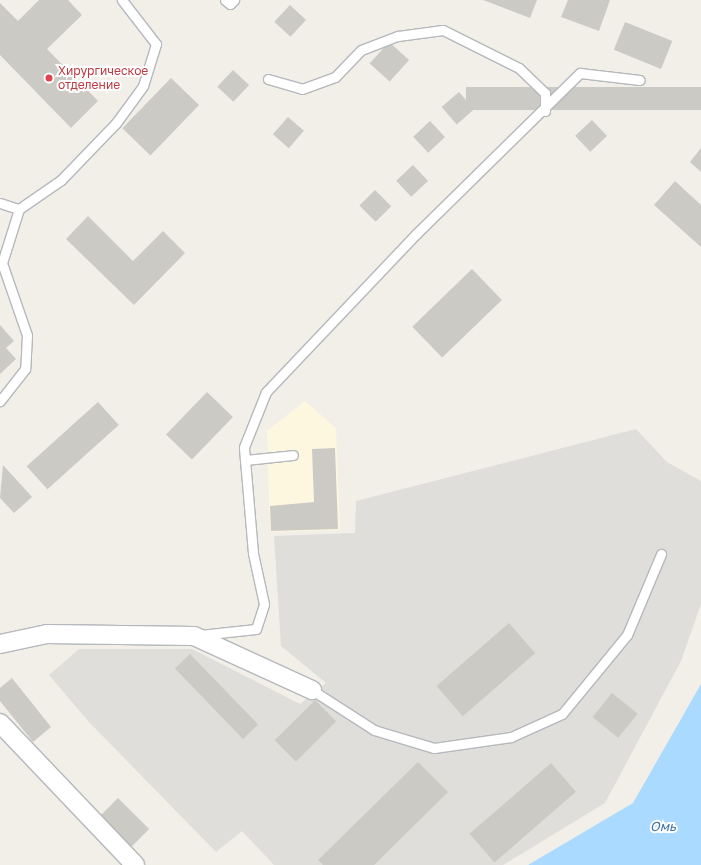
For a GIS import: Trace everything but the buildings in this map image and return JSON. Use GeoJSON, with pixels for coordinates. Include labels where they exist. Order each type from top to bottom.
{"type":"FeatureCollection","features":[{"type":"Feature","properties":{"kind":"street"},"geometry":{"type":"LineString","coordinates":[[0,644],[47,634],[194,636],[312,690]]}},
{"type":"Feature","properties":{"kind":"street"},"geometry":{"type":"LineString","coordinates":[[0,723],[135,865]]}},
{"type":"Feature","properties":{"kind":"lane"},"geometry":{"type":"LineString","coordinates":[[0,401],[24,369],[27,336],[2,263],[18,209],[61,180],[116,123],[143,86],[156,44],[122,0]]}},
{"type":"Feature","properties":{"kind":"lane"},"geometry":{"type":"LineString","coordinates":[[226,0],[230,4],[234,0]]}},
{"type":"Feature","properties":{"kind":"lane"},"geometry":{"type":"LineString","coordinates":[[268,79],[302,88],[336,77],[361,50],[398,36],[443,30],[518,68],[546,93],[545,111]]}},
{"type":"Feature","properties":{"kind":"lane"},"geometry":{"type":"LineString","coordinates":[[194,636],[256,629],[264,604],[252,553],[244,447],[266,392],[416,234],[545,111],[580,73],[640,80]]}},
{"type":"Feature","properties":{"kind":"lane"},"geometry":{"type":"LineString","coordinates":[[0,203],[18,209]]}},
{"type":"Feature","properties":{"kind":"lane"},"geometry":{"type":"LineString","coordinates":[[245,460],[293,455]]}},
{"type":"Feature","properties":{"kind":"lane"},"geometry":{"type":"LineString","coordinates":[[312,690],[374,730],[434,748],[511,738],[562,714],[626,635],[661,554]]}},
{"type":"Feature","properties":{"kind":"shaded area"},"geometry":{"type":"Polygon","coordinates":[[[305,401],[336,428],[340,530],[270,532],[267,431],[305,401]]]}},
{"type":"Feature","properties":{"kind":"shaded area"},"geometry":{"type":"Polygon","coordinates":[[[636,429],[667,462],[701,481],[701,604],[681,661],[605,803],[503,865],[274,865],[242,831],[216,852],[88,721],[49,675],[79,649],[192,649],[300,704],[326,683],[281,646],[274,536],[355,533],[356,501],[636,429]]]}},
{"type":"Feature","properties":{"kind":"water","name":"Омь"},"geometry":{"type":"Polygon","coordinates":[[[701,684],[701,865],[528,865],[633,803],[701,684]]]}},
{"type":"Feature","properties":{"kind":"place","name":"Хирургическое отделение"},"geometry":{"type":"Point","coordinates":[49,78]}}]}
